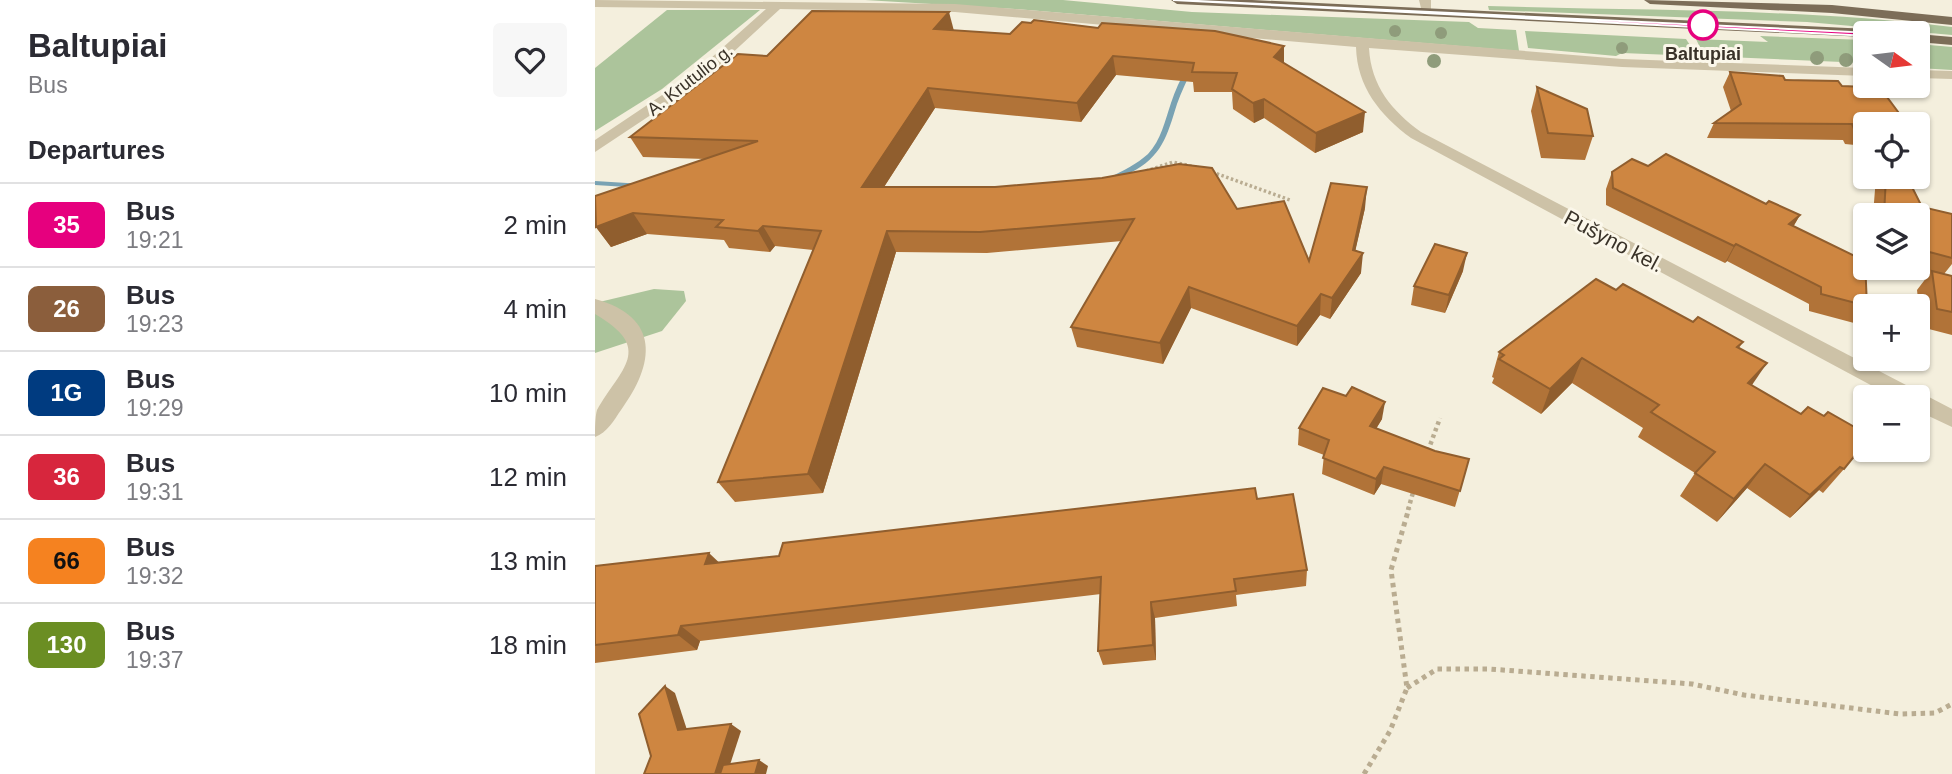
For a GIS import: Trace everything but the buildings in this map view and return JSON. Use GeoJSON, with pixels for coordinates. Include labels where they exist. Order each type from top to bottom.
{"type":"FeatureCollection","features":[{"type":"Feature","properties":{"kind":"main road"},"geometry":{"type":"LineString","coordinates":[[1177,0],[1426,7],[1853,32]]}},
{"type":"Feature","properties":{"kind":"main road"},"geometry":{"type":"LineString","coordinates":[[1650,0],[1832,9],[1952,21]]}},
{"type":"Feature","properties":{"kind":"main road"},"geometry":{"type":"LineString","coordinates":[[1930,39],[1952,41]]}},
{"type":"Feature","properties":{"kind":"street"},"geometry":{"type":"LineString","coordinates":[[595,3],[955,8],[1362,44],[1622,63],[1853,72]]}},
{"type":"Feature","properties":{"kind":"street","name":"A. Krutulio g."},"geometry":{"type":"LineString","coordinates":[[595,147],[697,79],[779,4]]}},
{"type":"Feature","properties":{"kind":"street","name":"Pušyno kel."},"geometry":{"type":"LineString","coordinates":[[1362,44],[1362,61],[1378,101],[1397,122],[1416,135],[1888,385]]}},
{"type":"Feature","properties":{"kind":"street"},"geometry":{"type":"LineString","coordinates":[[1930,74],[1952,75]]}},
{"type":"Feature","properties":{"kind":"street"},"geometry":{"type":"LineString","coordinates":[[595,305],[624,324],[637,339],[639,367],[595,428]]}},
{"type":"Feature","properties":{"kind":"street"},"geometry":{"type":"LineString","coordinates":[[1930,407],[1952,419]]}},
{"type":"Feature","properties":{"kind":"path"},"geometry":{"type":"LineString","coordinates":[[1139,175],[1170,160],[1179,160],[1290,200]]}},
{"type":"Feature","properties":{"kind":"path"},"geometry":{"type":"LineString","coordinates":[[1426,456],[1440,418]]}},
{"type":"Feature","properties":{"kind":"path"},"geometry":{"type":"LineString","coordinates":[[1364,774],[1389,731],[1407,688],[1391,570],[1417,481]]}},
{"type":"Feature","properties":{"kind":"path"},"geometry":{"type":"LineString","coordinates":[[1407,688],[1437,669],[1489,669],[1692,684],[1744,695],[1900,714],[1935,713],[1952,704]]}},
{"type":"Feature","properties":{"kind":"green space"},"geometry":{"type":"Polygon","coordinates":[[[865,0],[1063,0],[1192,12],[1469,22],[1478,28],[1516,30],[1519,51],[1015,9],[865,0]]]}},
{"type":"Feature","properties":{"kind":"green space"},"geometry":{"type":"Polygon","coordinates":[[[1488,6],[1720,11],[1894,21],[1853,21],[1853,26],[1489,10],[1488,6]]]}},
{"type":"Feature","properties":{"kind":"green space"},"geometry":{"type":"Polygon","coordinates":[[[667,10],[760,10],[662,89],[595,131],[595,68],[667,10]]]}},
{"type":"Feature","properties":{"kind":"green space"},"geometry":{"type":"Polygon","coordinates":[[[1930,25],[1952,27],[1952,35],[1930,33],[1930,25]]]}},
{"type":"Feature","properties":{"kind":"green space"},"geometry":{"type":"Polygon","coordinates":[[[1525,31],[1686,39],[1697,56],[1622,53],[1616,56],[1528,48],[1525,31]]]}},
{"type":"Feature","properties":{"kind":"green space"},"geometry":{"type":"Polygon","coordinates":[[[1760,36],[1853,40],[1853,62],[1704,56],[1696,39],[1768,42],[1760,36]]]}},
{"type":"Feature","properties":{"kind":"green space"},"geometry":{"type":"Polygon","coordinates":[[[1930,45],[1952,47],[1952,70],[1930,69],[1930,45]]]}},
{"type":"Feature","properties":{"kind":"green space"},"geometry":{"type":"Polygon","coordinates":[[[654,289],[684,291],[686,301],[662,331],[595,353],[595,303],[654,289]]]}},
{"type":"Feature","properties":{"kind":"waterway"},"geometry":{"type":"LineString","coordinates":[[1113,179],[1135,168],[1159,145],[1189,69]]}},
{"type":"Feature","properties":{"kind":"waterway"},"geometry":{"type":"LineString","coordinates":[[595,183],[643,186]]}},
{"type":"Feature","properties":{"kind":"bus line","name":"35"},"geometry":{"type":"LineString","coordinates":[[1177,0],[1853,32]]}},
{"type":"Feature","properties":{"kind":"place","name":"Baltupiai"},"geometry":{"type":"Point","coordinates":[1703,25]}}]}
